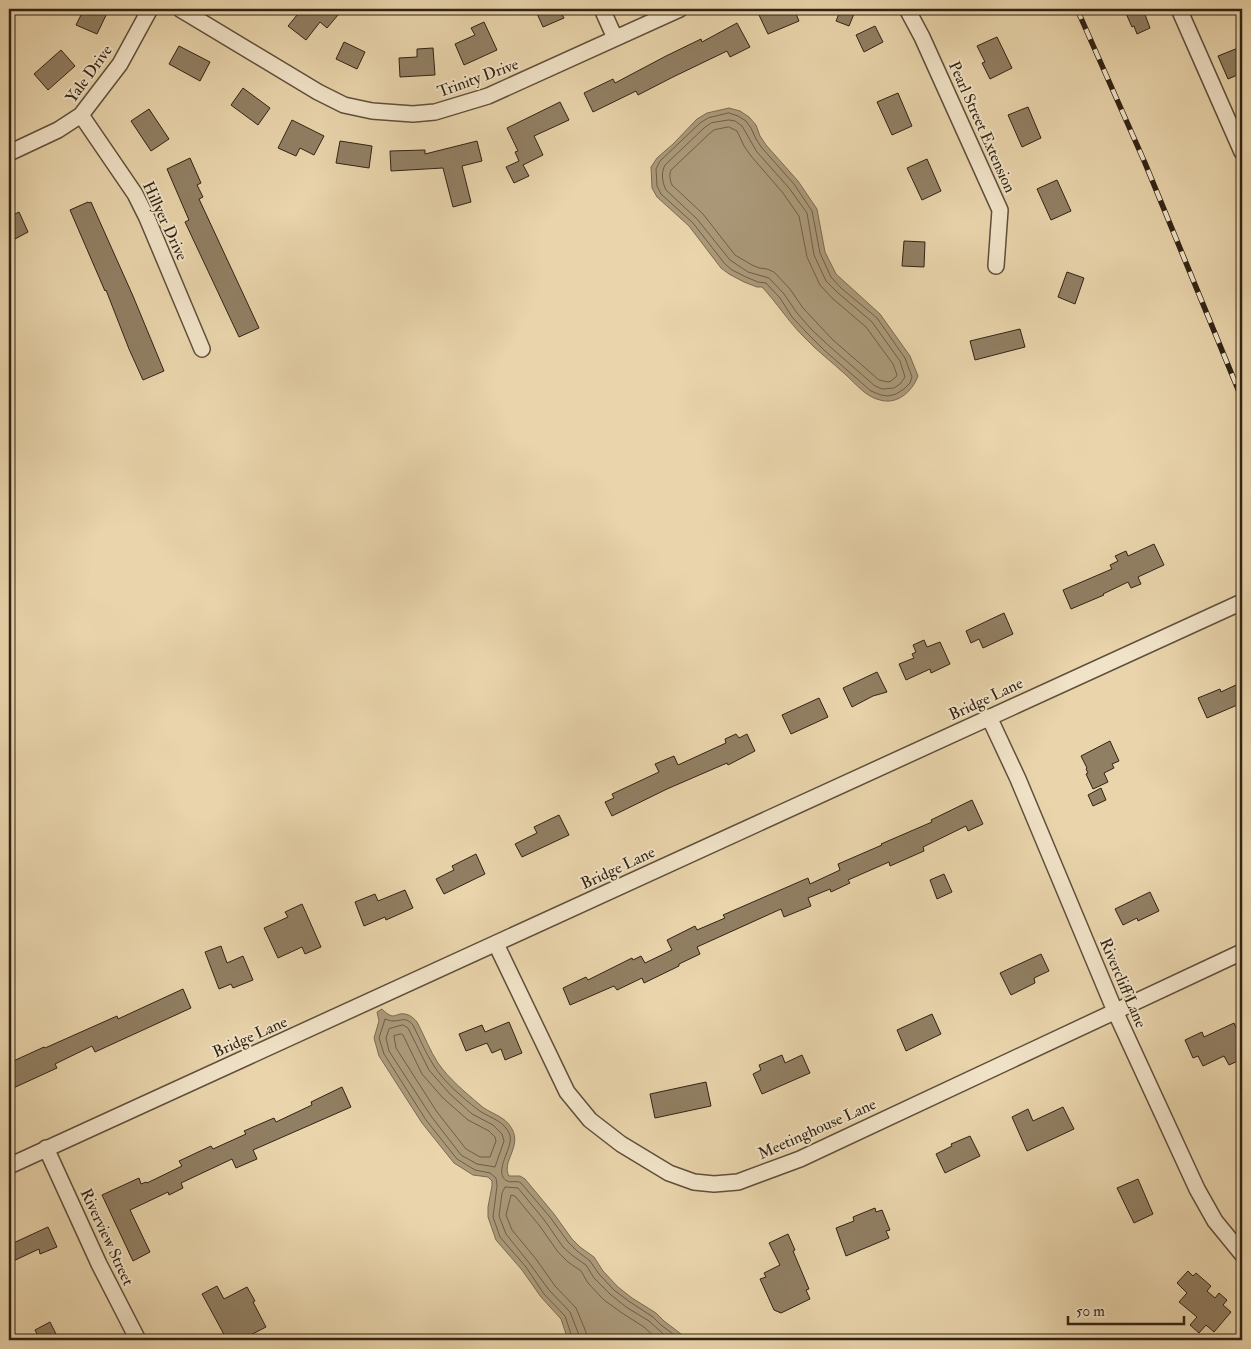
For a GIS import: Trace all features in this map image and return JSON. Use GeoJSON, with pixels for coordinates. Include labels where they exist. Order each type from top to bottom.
{"type":"FeatureCollection","features":[{"type":"Feature","properties":{"kind":"street","name":"Yale Drive"},"geometry":{"type":"LineString","coordinates":[[9,153],[58,130],[81,115],[120,64],[150,9]]}},
{"type":"Feature","properties":{"kind":"street","name":"Trinity Drive"},"geometry":{"type":"LineString","coordinates":[[180,9],[318,92],[344,105],[393,113],[435,112],[488,96],[680,9]]}},
{"type":"Feature","properties":{"kind":"street"},"geometry":{"type":"LineString","coordinates":[[602,9],[615,38]]}},
{"type":"Feature","properties":{"kind":"street","name":"Pearl Street Extension"},"geometry":{"type":"LineString","coordinates":[[907,9],[926,45],[1000,210],[996,266]]}},
{"type":"Feature","properties":{"kind":"street"},"geometry":{"type":"LineString","coordinates":[[1179,9],[1242,152]]}},
{"type":"Feature","properties":{"kind":"street","name":"Hillyer Drive"},"geometry":{"type":"LineString","coordinates":[[81,115],[135,194],[202,349]]}},
{"type":"Feature","properties":{"kind":"street","name":"Bridge Lane"},"geometry":{"type":"LineString","coordinates":[[9,1166],[1242,602]]}},
{"type":"Feature","properties":{"kind":"street","name":"Rivercliff Lane"},"geometry":{"type":"LineString","coordinates":[[989,717],[1116,1011],[1197,1189],[1215,1221],[1242,1254]]}},
{"type":"Feature","properties":{"kind":"street","name":"Meetinghouse Lane"},"geometry":{"type":"LineString","coordinates":[[496,944],[567,1092],[590,1120],[621,1144],[669,1173],[694,1182],[714,1184],[738,1182],[800,1159],[1242,952]]}},
{"type":"Feature","properties":{"kind":"street","name":"Riverview Street"},"geometry":{"type":"LineString","coordinates":[[46,1148],[99,1264],[138,1340]]}},
{"type":"Feature","properties":{"kind":"water"},"geometry":{"type":"Polygon","coordinates":[[[729,108],[740,111],[749,117],[756,125],[766,145],[798,181],[817,209],[825,252],[836,274],[880,314],[910,356],[918,376],[908,392],[898,399],[892,401],[880,400],[861,390],[804,337],[762,287],[744,282],[721,268],[689,226],[657,197],[652,188],[651,167],[657,158],[697,119],[707,113],[729,108]]]}},
{"type":"Feature","properties":{"kind":"water"},"geometry":{"type":"Polygon","coordinates":[[[382,1009],[392,1016],[405,1014],[413,1018],[442,1069],[483,1107],[509,1124],[515,1142],[508,1165],[507,1171],[509,1176],[520,1176],[525,1179],[572,1239],[594,1257],[603,1271],[618,1287],[656,1313],[689,1340],[570,1340],[567,1337],[561,1319],[496,1240],[488,1217],[492,1181],[488,1177],[473,1175],[454,1163],[422,1123],[379,1056],[374,1038],[379,1021],[377,1012],[382,1009]]]}},
{"type":"Feature","properties":{"kind":"building"},"geometry":{"type":"Polygon","coordinates":[[[84,9],[109,9],[97,34],[76,25],[84,9]]]}},
{"type":"Feature","properties":{"kind":"building"},"geometry":{"type":"Polygon","coordinates":[[[302,9],[343,9],[327,28],[320,22],[306,40],[288,26],[302,9]]]}},
{"type":"Feature","properties":{"kind":"building"},"geometry":{"type":"Polygon","coordinates":[[[535,9],[559,9],[564,18],[543,27],[535,9]]]}},
{"type":"Feature","properties":{"kind":"building"},"geometry":{"type":"Polygon","coordinates":[[[774,9],[794,9],[799,21],[768,34],[759,15],[774,9]]]}},
{"type":"Feature","properties":{"kind":"building"},"geometry":{"type":"Polygon","coordinates":[[[841,9],[856,9],[849,26],[836,21],[841,9]]]}},
{"type":"Feature","properties":{"kind":"building"},"geometry":{"type":"Polygon","coordinates":[[[1124,9],[1143,9],[1150,28],[1137,34],[1124,9]]]}},
{"type":"Feature","properties":{"kind":"building"},"geometry":{"type":"Polygon","coordinates":[[[484,22],[497,50],[464,65],[455,44],[475,35],[471,28],[484,22]]]}},
{"type":"Feature","properties":{"kind":"building"},"geometry":{"type":"Polygon","coordinates":[[[737,23],[750,47],[730,57],[727,51],[638,95],[636,91],[593,112],[584,93],[613,79],[615,83],[666,56],[701,39],[702,42],[737,23]]]}},
{"type":"Feature","properties":{"kind":"building"},"geometry":{"type":"Polygon","coordinates":[[[875,26],[883,42],[864,52],[856,35],[875,26]]]}},
{"type":"Feature","properties":{"kind":"building"},"geometry":{"type":"Polygon","coordinates":[[[997,37],[1012,68],[990,79],[982,63],[985,62],[977,46],[997,37]]]}},
{"type":"Feature","properties":{"kind":"building"},"geometry":{"type":"Polygon","coordinates":[[[344,42],[365,52],[357,69],[336,59],[344,42]]]}},
{"type":"Feature","properties":{"kind":"building"},"geometry":{"type":"Polygon","coordinates":[[[179,46],[210,62],[200,81],[169,64],[179,46]]]}},
{"type":"Feature","properties":{"kind":"building"},"geometry":{"type":"Polygon","coordinates":[[[433,48],[435,75],[400,77],[399,58],[417,57],[417,49],[433,48]]]}},
{"type":"Feature","properties":{"kind":"building"},"geometry":{"type":"Polygon","coordinates":[[[1238,48],[1242,57],[1242,73],[1228,79],[1218,56],[1238,48]]]}},
{"type":"Feature","properties":{"kind":"building"},"geometry":{"type":"Polygon","coordinates":[[[61,50],[75,66],[48,90],[34,74],[61,50]]]}},
{"type":"Feature","properties":{"kind":"building"},"geometry":{"type":"Polygon","coordinates":[[[243,88],[270,108],[258,125],[231,105],[243,88]]]}},
{"type":"Feature","properties":{"kind":"building"},"geometry":{"type":"Polygon","coordinates":[[[898,93],[912,126],[892,135],[877,102],[898,93]]]}},
{"type":"Feature","properties":{"kind":"building"},"geometry":{"type":"Polygon","coordinates":[[[560,102],[569,120],[534,136],[543,155],[523,165],[529,176],[514,183],[506,167],[519,161],[515,152],[518,151],[507,128],[560,102]]]}},
{"type":"Feature","properties":{"kind":"building"},"geometry":{"type":"Polygon","coordinates":[[[1028,107],[1041,138],[1022,147],[1008,115],[1028,107]]]}},
{"type":"Feature","properties":{"kind":"building"},"geometry":{"type":"Polygon","coordinates":[[[149,109],[169,139],[151,151],[131,121],[149,109]]]}},
{"type":"Feature","properties":{"kind":"building"},"geometry":{"type":"Polygon","coordinates":[[[292,120],[324,136],[314,155],[300,148],[296,156],[278,148],[292,120]]]}},
{"type":"Feature","properties":{"kind":"building"},"geometry":{"type":"Polygon","coordinates":[[[340,141],[372,146],[369,168],[336,163],[340,141]]]}},
{"type":"Feature","properties":{"kind":"building"},"geometry":{"type":"Polygon","coordinates":[[[477,141],[482,161],[462,166],[471,202],[453,207],[443,168],[391,171],[390,151],[425,150],[425,154],[477,141]]]}},
{"type":"Feature","properties":{"kind":"building"},"geometry":{"type":"Polygon","coordinates":[[[190,158],[201,183],[197,185],[203,197],[199,199],[259,328],[239,337],[185,222],[189,220],[167,169],[190,158]]]}},
{"type":"Feature","properties":{"kind":"building"},"geometry":{"type":"Polygon","coordinates":[[[927,159],[941,191],[922,200],[907,168],[927,159]]]}},
{"type":"Feature","properties":{"kind":"building"},"geometry":{"type":"Polygon","coordinates":[[[1057,180],[1071,211],[1051,220],[1037,189],[1057,180]]]}},
{"type":"Feature","properties":{"kind":"building"},"geometry":{"type":"Polygon","coordinates":[[[91,202],[164,371],[143,380],[106,290],[70,210],[91,202]]]}},
{"type":"Feature","properties":{"kind":"building"},"geometry":{"type":"Polygon","coordinates":[[[19,212],[28,232],[13,240],[9,231],[9,217],[19,212]]]}},
{"type":"Feature","properties":{"kind":"building"},"geometry":{"type":"Polygon","coordinates":[[[904,241],[925,242],[924,267],[902,266],[904,241]]]}},
{"type":"Feature","properties":{"kind":"building"},"geometry":{"type":"Polygon","coordinates":[[[1067,272],[1084,278],[1075,304],[1058,297],[1067,272]]]}},
{"type":"Feature","properties":{"kind":"building"},"geometry":{"type":"Polygon","coordinates":[[[1020,329],[1025,347],[975,360],[970,341],[1020,329]]]}},
{"type":"Feature","properties":{"kind":"building"},"geometry":{"type":"Polygon","coordinates":[[[1154,544],[1164,565],[1138,577],[1141,584],[1131,588],[1128,582],[1071,609],[1063,590],[1112,569],[1110,565],[1118,561],[1115,556],[1126,551],[1128,556],[1154,544]]]}},
{"type":"Feature","properties":{"kind":"building"},"geometry":{"type":"Polygon","coordinates":[[[1004,613],[1013,634],[983,648],[979,639],[971,643],[966,631],[1004,613]]]}},
{"type":"Feature","properties":{"kind":"building"},"geometry":{"type":"Polygon","coordinates":[[[924,640],[927,647],[940,642],[950,664],[931,673],[930,669],[906,680],[899,664],[914,658],[912,654],[916,652],[913,645],[924,640]]]}},
{"type":"Feature","properties":{"kind":"building"},"geometry":{"type":"Polygon","coordinates":[[[877,672],[887,692],[873,696],[852,707],[843,688],[877,672]]]}},
{"type":"Feature","properties":{"kind":"building"},"geometry":{"type":"Polygon","coordinates":[[[1238,684],[1242,693],[1242,703],[1207,718],[1198,698],[1220,689],[1221,692],[1238,684]]]}},
{"type":"Feature","properties":{"kind":"building"},"geometry":{"type":"Polygon","coordinates":[[[819,698],[828,717],[791,734],[782,715],[819,698]]]}},
{"type":"Feature","properties":{"kind":"building"},"geometry":{"type":"Polygon","coordinates":[[[736,734],[739,738],[747,734],[755,751],[728,765],[727,763],[667,789],[612,816],[605,802],[614,798],[612,794],[659,772],[655,764],[674,756],[678,765],[726,743],[725,739],[736,734]]]}},
{"type":"Feature","properties":{"kind":"building"},"geometry":{"type":"Polygon","coordinates":[[[1110,741],[1119,761],[1112,764],[1114,768],[1104,773],[1108,782],[1093,789],[1086,774],[1088,773],[1087,768],[1081,756],[1110,741]]]}},
{"type":"Feature","properties":{"kind":"building"},"geometry":{"type":"Polygon","coordinates":[[[1101,788],[1106,800],[1093,806],[1088,795],[1101,788]]]}},
{"type":"Feature","properties":{"kind":"building"},"geometry":{"type":"Polygon","coordinates":[[[972,800],[983,824],[968,831],[966,826],[923,847],[924,851],[890,866],[889,862],[848,880],[850,883],[831,892],[830,889],[808,898],[811,906],[784,917],[781,909],[697,947],[700,954],[644,983],[642,978],[617,990],[614,986],[570,1005],[563,988],[586,977],[588,980],[632,958],[633,960],[641,956],[645,963],[672,950],[667,940],[695,926],[697,930],[725,918],[723,915],[808,878],[810,884],[840,870],[838,864],[932,822],[931,820],[972,800]]]}},
{"type":"Feature","properties":{"kind":"building"},"geometry":{"type":"Polygon","coordinates":[[[559,815],[569,835],[522,857],[515,844],[537,833],[534,827],[559,815]]]}},
{"type":"Feature","properties":{"kind":"building"},"geometry":{"type":"Polygon","coordinates":[[[476,854],[485,874],[444,894],[436,879],[454,870],[452,866],[476,854]]]}},
{"type":"Feature","properties":{"kind":"building"},"geometry":{"type":"Polygon","coordinates":[[[944,874],[952,892],[937,899],[930,880],[944,874]]]}},
{"type":"Feature","properties":{"kind":"building"},"geometry":{"type":"Polygon","coordinates":[[[405,890],[413,908],[386,920],[385,917],[364,926],[355,902],[375,894],[378,901],[405,890]]]}},
{"type":"Feature","properties":{"kind":"building"},"geometry":{"type":"Polygon","coordinates":[[[1150,892],[1159,911],[1138,921],[1137,918],[1123,925],[1115,909],[1150,892]]]}},
{"type":"Feature","properties":{"kind":"building"},"geometry":{"type":"Polygon","coordinates":[[[302,904],[321,947],[305,954],[302,947],[278,958],[264,928],[288,917],[285,912],[302,904]]]}},
{"type":"Feature","properties":{"kind":"building"},"geometry":{"type":"Polygon","coordinates":[[[221,946],[227,963],[243,956],[253,980],[233,988],[231,984],[219,989],[205,952],[221,946]]]}},
{"type":"Feature","properties":{"kind":"building"},"geometry":{"type":"Polygon","coordinates":[[[1041,954],[1049,971],[1034,978],[1035,983],[1011,995],[1000,973],[1041,954]]]}},
{"type":"Feature","properties":{"kind":"building"},"geometry":{"type":"Polygon","coordinates":[[[183,989],[191,1008],[95,1052],[92,1046],[55,1064],[57,1068],[9,1090],[9,1063],[117,1016],[118,1019],[183,989]]]}},
{"type":"Feature","properties":{"kind":"building"},"geometry":{"type":"Polygon","coordinates":[[[932,1014],[941,1034],[906,1051],[897,1030],[932,1014]]]}},
{"type":"Feature","properties":{"kind":"building"},"geometry":{"type":"Polygon","coordinates":[[[509,1022],[522,1053],[505,1060],[501,1049],[492,1053],[487,1043],[466,1051],[459,1034],[482,1025],[485,1032],[509,1022]]]}},
{"type":"Feature","properties":{"kind":"building"},"geometry":{"type":"Polygon","coordinates":[[[1234,1023],[1242,1042],[1242,1048],[1236,1051],[1240,1060],[1229,1065],[1224,1056],[1203,1066],[1198,1056],[1193,1058],[1185,1040],[1202,1032],[1204,1037],[1234,1023]]]}},
{"type":"Feature","properties":{"kind":"building"},"geometry":{"type":"Polygon","coordinates":[[[782,1055],[785,1063],[802,1055],[810,1073],[762,1094],[753,1074],[761,1070],[759,1065],[782,1055]]]}},
{"type":"Feature","properties":{"kind":"building"},"geometry":{"type":"Polygon","coordinates":[[[706,1082],[711,1106],[655,1118],[650,1094],[706,1082]]]}},
{"type":"Feature","properties":{"kind":"building"},"geometry":{"type":"Polygon","coordinates":[[[342,1087],[351,1107],[253,1150],[257,1159],[236,1168],[232,1159],[181,1183],[183,1188],[169,1195],[168,1192],[130,1210],[150,1252],[133,1261],[102,1195],[139,1178],[141,1184],[147,1183],[182,1166],[179,1161],[211,1146],[213,1149],[246,1134],[244,1131],[274,1118],[276,1122],[312,1105],[311,1102],[342,1087]]]}},
{"type":"Feature","properties":{"kind":"building"},"geometry":{"type":"Polygon","coordinates":[[[1063,1107],[1074,1129],[1027,1151],[1012,1117],[1028,1109],[1033,1121],[1063,1107]]]}},
{"type":"Feature","properties":{"kind":"building"},"geometry":{"type":"Polygon","coordinates":[[[970,1136],[980,1156],[945,1173],[936,1154],[952,1146],[951,1144],[970,1136]]]}},
{"type":"Feature","properties":{"kind":"building"},"geometry":{"type":"Polygon","coordinates":[[[1138,1179],[1153,1214],[1134,1223],[1117,1188],[1138,1179]]]}},
{"type":"Feature","properties":{"kind":"building"},"geometry":{"type":"Polygon","coordinates":[[[875,1208],[876,1212],[882,1210],[890,1230],[886,1231],[889,1238],[846,1256],[836,1228],[854,1221],[853,1217],[875,1208]]]}},
{"type":"Feature","properties":{"kind":"building"},"geometry":{"type":"Polygon","coordinates":[[[48,1227],[57,1247],[40,1254],[39,1249],[9,1263],[9,1245],[48,1227]]]}},
{"type":"Feature","properties":{"kind":"building"},"geometry":{"type":"Polygon","coordinates":[[[788,1234],[809,1289],[806,1290],[810,1299],[781,1313],[774,1310],[760,1279],[766,1277],[764,1273],[780,1265],[769,1243],[788,1234]]]}},
{"type":"Feature","properties":{"kind":"building"},"geometry":{"type":"Polygon","coordinates":[[[1188,1271],[1193,1276],[1196,1273],[1211,1286],[1207,1291],[1215,1298],[1219,1293],[1227,1300],[1223,1305],[1231,1312],[1214,1332],[1206,1325],[1199,1333],[1190,1325],[1197,1317],[1179,1302],[1187,1293],[1177,1283],[1188,1271]]]}},
{"type":"Feature","properties":{"kind":"building"},"geometry":{"type":"Polygon","coordinates":[[[217,1286],[224,1299],[247,1287],[266,1327],[241,1340],[227,1340],[202,1294],[217,1286]]]}},
{"type":"Feature","properties":{"kind":"building"},"geometry":{"type":"Polygon","coordinates":[[[50,1322],[59,1340],[40,1340],[35,1330],[50,1322]]]}},
{"type":"Feature","properties":{"kind":"railway"},"geometry":{"type":"LineString","coordinates":[[1077,9],[1145,163],[1242,399]]}}]}
